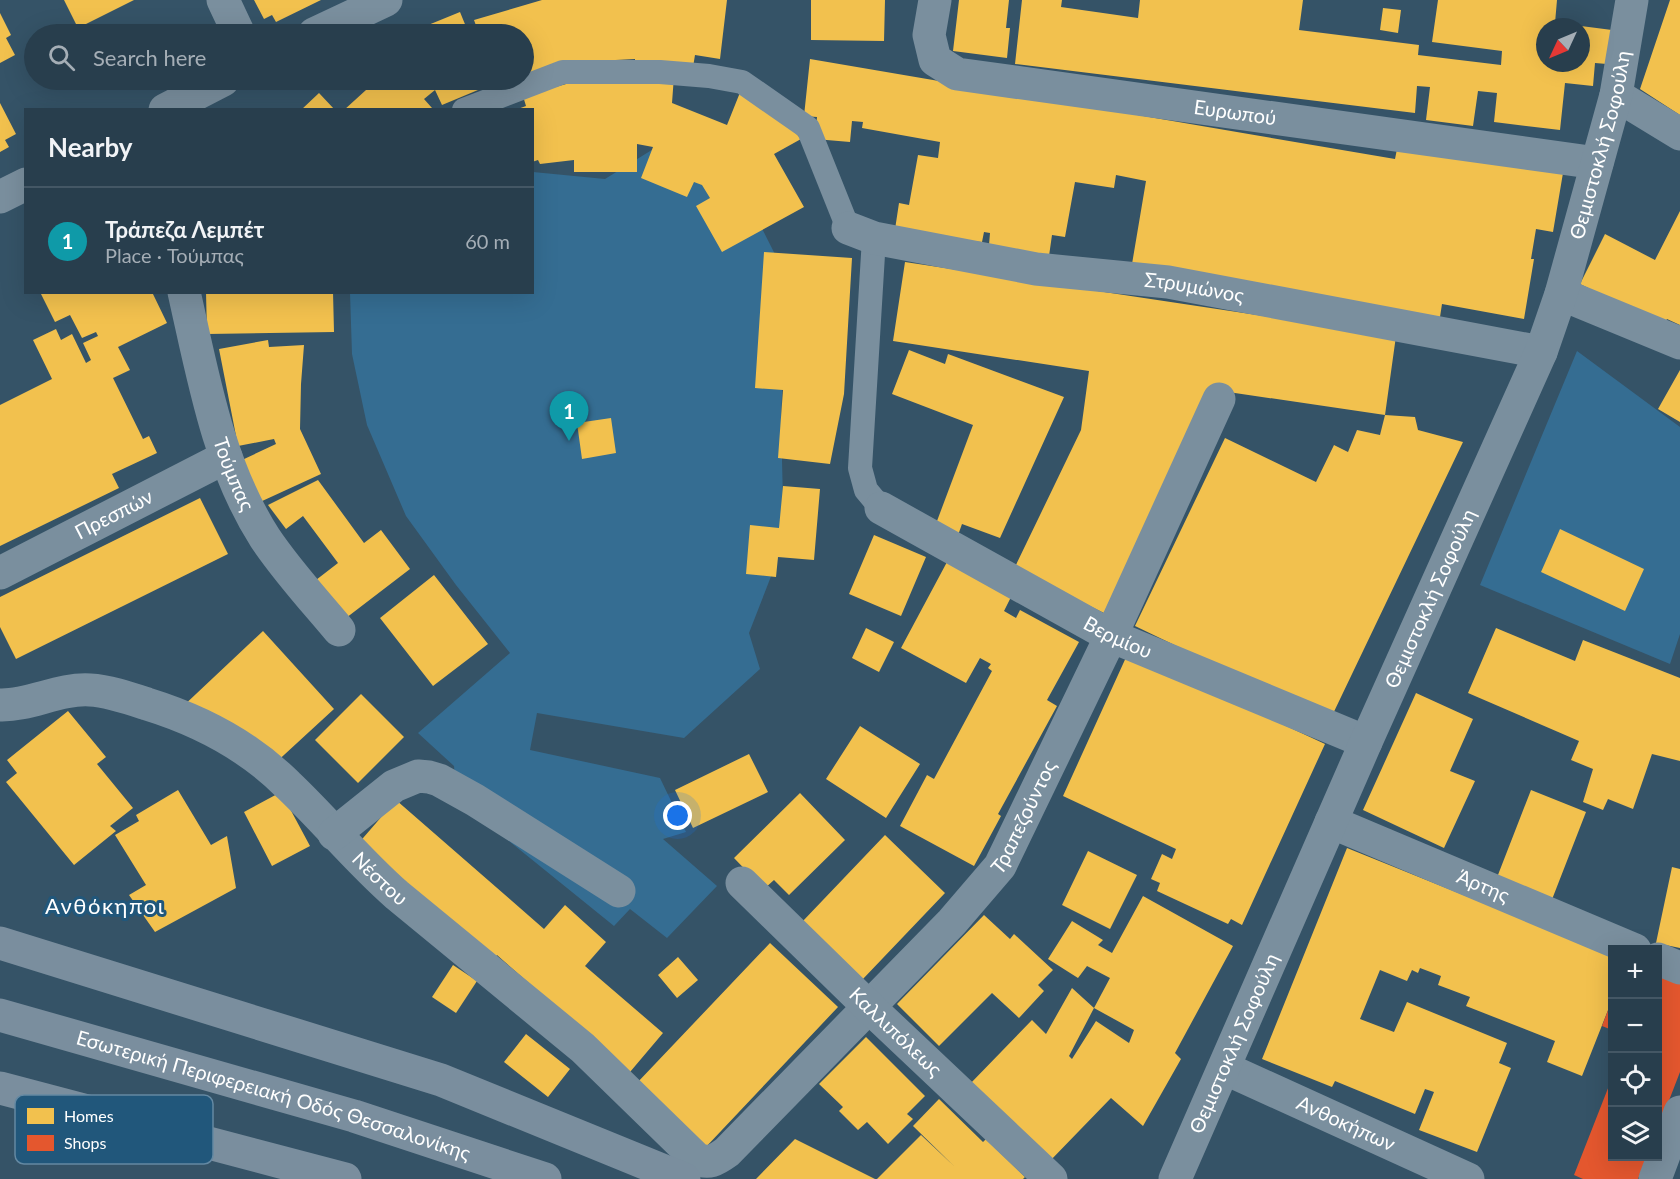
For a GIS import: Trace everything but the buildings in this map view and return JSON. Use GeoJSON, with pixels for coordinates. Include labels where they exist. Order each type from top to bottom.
{"type":"FeatureCollection","features":[{"type":"Feature","properties":{"kind":"highway"},"geometry":{"type":"LineString","coordinates":[[0,943],[441,1080],[684,1179]]}},
{"type":"Feature","properties":{"kind":"highway","name":"Εσωτερική Περιφερειακή Οδός Θεσσαλονίκης"},"geometry":{"type":"LineString","coordinates":[[0,1015],[354,1116],[545,1179]]}},
{"type":"Feature","properties":{"kind":"highway"},"geometry":{"type":"LineString","coordinates":[[0,1088],[27,1095]]}},
{"type":"Feature","properties":{"kind":"highway"},"geometry":{"type":"LineString","coordinates":[[213,1144],[345,1179]]}},
{"type":"Feature","properties":{"kind":"street"},"geometry":{"type":"LineString","coordinates":[[223,0],[234,24]]}},
{"type":"Feature","properties":{"kind":"street"},"geometry":{"type":"LineString","coordinates":[[335,24],[386,0]]}},
{"type":"Feature","properties":{"kind":"street","name":"Ευρωπού"},"geometry":{"type":"LineString","coordinates":[[935,0],[929,35],[935,60],[957,74],[1597,163]]}},
{"type":"Feature","properties":{"kind":"street","name":"Θεμιστοκλή Σοφούλη"},"geometry":{"type":"LineString","coordinates":[[1175,1179],[1366,742],[1541,352],[1561,294],[1616,95],[1632,0]]}},
{"type":"Feature","properties":{"kind":"street"},"geometry":{"type":"LineString","coordinates":[[169,108],[203,90]]}},
{"type":"Feature","properties":{"kind":"street"},"geometry":{"type":"LineString","coordinates":[[1616,95],[1680,134]]}},
{"type":"Feature","properties":{"kind":"street"},"geometry":{"type":"LineString","coordinates":[[0,197],[24,185]]}},
{"type":"Feature","properties":{"kind":"street","name":"Στρυμώνος"},"geometry":{"type":"LineString","coordinates":[[861,233],[1036,268],[1168,282],[1541,352]]}},
{"type":"Feature","properties":{"kind":"street","name":"Τούμπας"},"geometry":{"type":"LineString","coordinates":[[184,294],[212,413],[241,494],[265,538],[339,630]]}},
{"type":"Feature","properties":{"kind":"street"},"geometry":{"type":"LineString","coordinates":[[1561,294],[1680,343]]}},
{"type":"Feature","properties":{"kind":"street","name":"Τραπεζούντος"},"geometry":{"type":"LineString","coordinates":[[718,1159],[960,914],[1000,866],[1111,636],[1219,399]]}},
{"type":"Feature","properties":{"kind":"street","name":"Πρεσπών"},"geometry":{"type":"LineString","coordinates":[[0,573],[226,457]]}},
{"type":"Feature","properties":{"kind":"street","name":"Βερμίου"},"geometry":{"type":"LineString","coordinates":[[881,508],[1111,636],[1366,742]]}},
{"type":"Feature","properties":{"kind":"street","name":"Νέστου"},"geometry":{"type":"LineString","coordinates":[[0,705],[12,705],[57,693],[90,690],[118,695],[174,713],[218,733],[252,754],[287,783],[368,870],[583,1048],[696,1158],[706,1162],[718,1159]]}},
{"type":"Feature","properties":{"kind":"street"},"geometry":{"type":"LineString","coordinates":[[334,834],[394,786],[418,776],[429,777],[475,800],[619,891]]}},
{"type":"Feature","properties":{"kind":"street","name":"Άρτης"},"geometry":{"type":"LineString","coordinates":[[1331,822],[1623,945]]}},
{"type":"Feature","properties":{"kind":"street","name":"Καλλιπόλεως"},"geometry":{"type":"LineString","coordinates":[[742,883],[868,1007],[1051,1179]]}},
{"type":"Feature","properties":{"kind":"street"},"geometry":{"type":"LineString","coordinates":[[1662,961],[1680,968]]}},
{"type":"Feature","properties":{"kind":"street","name":"Ανθοκήπων"},"geometry":{"type":"LineString","coordinates":[[1224,1068],[1468,1179]]}},
{"type":"Feature","properties":{"kind":"street"},"geometry":{"type":"LineString","coordinates":[[1655,1179],[1680,1112]]}},
{"type":"Feature","properties":{"kind":"lane"},"geometry":{"type":"LineString","coordinates":[[534,83],[563,72],[660,72],[709,76],[742,82],[808,128],[861,233],[860,468],[866,490],[881,508]]}},
{"type":"Feature","properties":{"kind":"lane"},"geometry":{"type":"LineString","coordinates":[[469,108],[516,90]]}},
{"type":"Feature","properties":{"kind":"shaded area"},"geometry":{"type":"Polygon","coordinates":[[[663,143],[743,191],[787,278],[781,418],[784,543],[749,633],[760,669],[684,738],[537,713],[530,750],[660,778],[686,832],[663,839],[717,886],[667,938],[630,909],[614,926],[457,799],[454,766],[418,733],[510,653],[456,585],[406,516],[367,425],[352,354],[350,294],[534,294],[534,172],[605,179],[663,143]]]}},
{"type":"Feature","properties":{"kind":"shaded area"},"geometry":{"type":"Polygon","coordinates":[[[1577,351],[1680,427],[1680,634],[1670,664],[1480,585],[1577,351]]]}},
{"type":"Feature","properties":{"kind":"place","name":"Τράπεζα Λεμπέτ"},"geometry":{"type":"Point","coordinates":[569,441]}},
{"type":"Feature","properties":{"kind":"district","name":"Ανθόκηποι"},"geometry":{"type":"Point","coordinates":[105,906]}}]}
